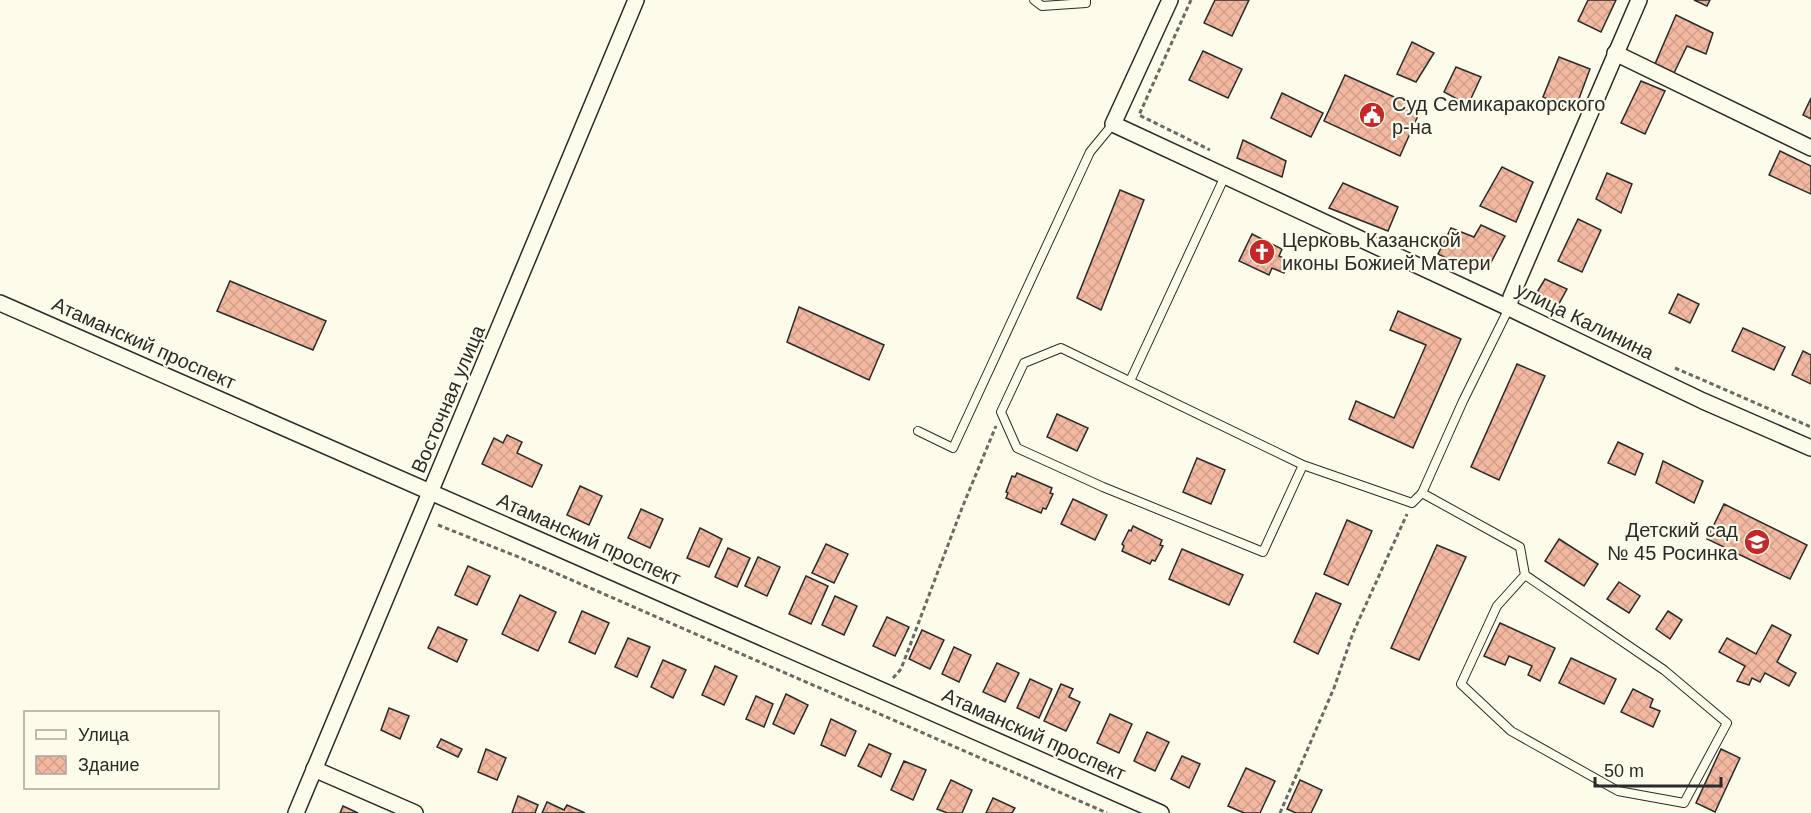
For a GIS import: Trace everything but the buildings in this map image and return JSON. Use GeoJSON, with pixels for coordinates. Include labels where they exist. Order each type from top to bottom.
{"type":"FeatureCollection","features":[{"type":"Feature","properties":{"kind":"street","name":"Восточная улица"},"geometry":{"type":"LineString","coordinates":[[296,813],[636,0]]}},
{"type":"Feature","properties":{"kind":"street"},"geometry":{"type":"LineString","coordinates":[[1113,124],[1170,0]]}},
{"type":"Feature","properties":{"kind":"street"},"geometry":{"type":"LineString","coordinates":[[1509,308],[1511,297],[1639,0]]}},
{"type":"Feature","properties":{"kind":"street"},"geometry":{"type":"LineString","coordinates":[[1615,53],[1811,148]]}},
{"type":"Feature","properties":{"kind":"street","name":"улица Калинина"},"geometry":{"type":"LineString","coordinates":[[1113,124],[1703,401],[1811,448]]}},
{"type":"Feature","properties":{"kind":"street","name":"Атаманский проспект"},"geometry":{"type":"LineString","coordinates":[[0,303],[1161,813]]}},
{"type":"Feature","properties":{"kind":"street"},"geometry":{"type":"LineString","coordinates":[[315,769],[415,813]]}},
{"type":"Feature","properties":{"kind":"lane"},"geometry":{"type":"LineString","coordinates":[[1034,0],[1042,6],[1086,3],[1086,0]]}},
{"type":"Feature","properties":{"kind":"lane"},"geometry":{"type":"LineString","coordinates":[[918,431],[953,448],[1090,152],[1113,124]]}},
{"type":"Feature","properties":{"kind":"lane"},"geometry":{"type":"LineString","coordinates":[[1130,381],[1225,176]]}},
{"type":"Feature","properties":{"kind":"lane"},"geometry":{"type":"LineString","coordinates":[[1303,465],[1263,552],[1103,487],[1017,448],[1001,412],[1024,363],[1061,348],[1303,465],[1412,503],[1422,493],[1463,401],[1509,308]]}},
{"type":"Feature","properties":{"kind":"lane"},"geometry":{"type":"LineString","coordinates":[[1422,493],[1520,547],[1525,575],[1664,670],[1727,723],[1684,803],[1618,791],[1511,731],[1461,684],[1497,606],[1525,575]]}},
{"type":"Feature","properties":{"kind":"path"},"geometry":{"type":"LineString","coordinates":[[1191,0],[1139,115],[1213,151]]}},
{"type":"Feature","properties":{"kind":"path"},"geometry":{"type":"LineString","coordinates":[[1672,367],[1811,427]]}},
{"type":"Feature","properties":{"kind":"path"},"geometry":{"type":"LineString","coordinates":[[883,691],[901,669],[1001,412]]}},
{"type":"Feature","properties":{"kind":"path"},"geometry":{"type":"LineString","coordinates":[[1280,813],[1334,688],[1353,633],[1412,503]]}},
{"type":"Feature","properties":{"kind":"path"},"geometry":{"type":"LineString","coordinates":[[438,525],[521,558],[1107,813]]}},
{"type":"Feature","properties":{"kind":"place","name":"Суд Семикаракорского р-на"},"geometry":{"type":"Point","coordinates":[1372,115]}},
{"type":"Feature","properties":{"kind":"place","name":"Церковь Казанской иконы Божией Матери"},"geometry":{"type":"Point","coordinates":[1262,252]}},
{"type":"Feature","properties":{"kind":"place","name":"Детский сад № 45 Росинка"},"geometry":{"type":"Point","coordinates":[1757,542]}}]}
